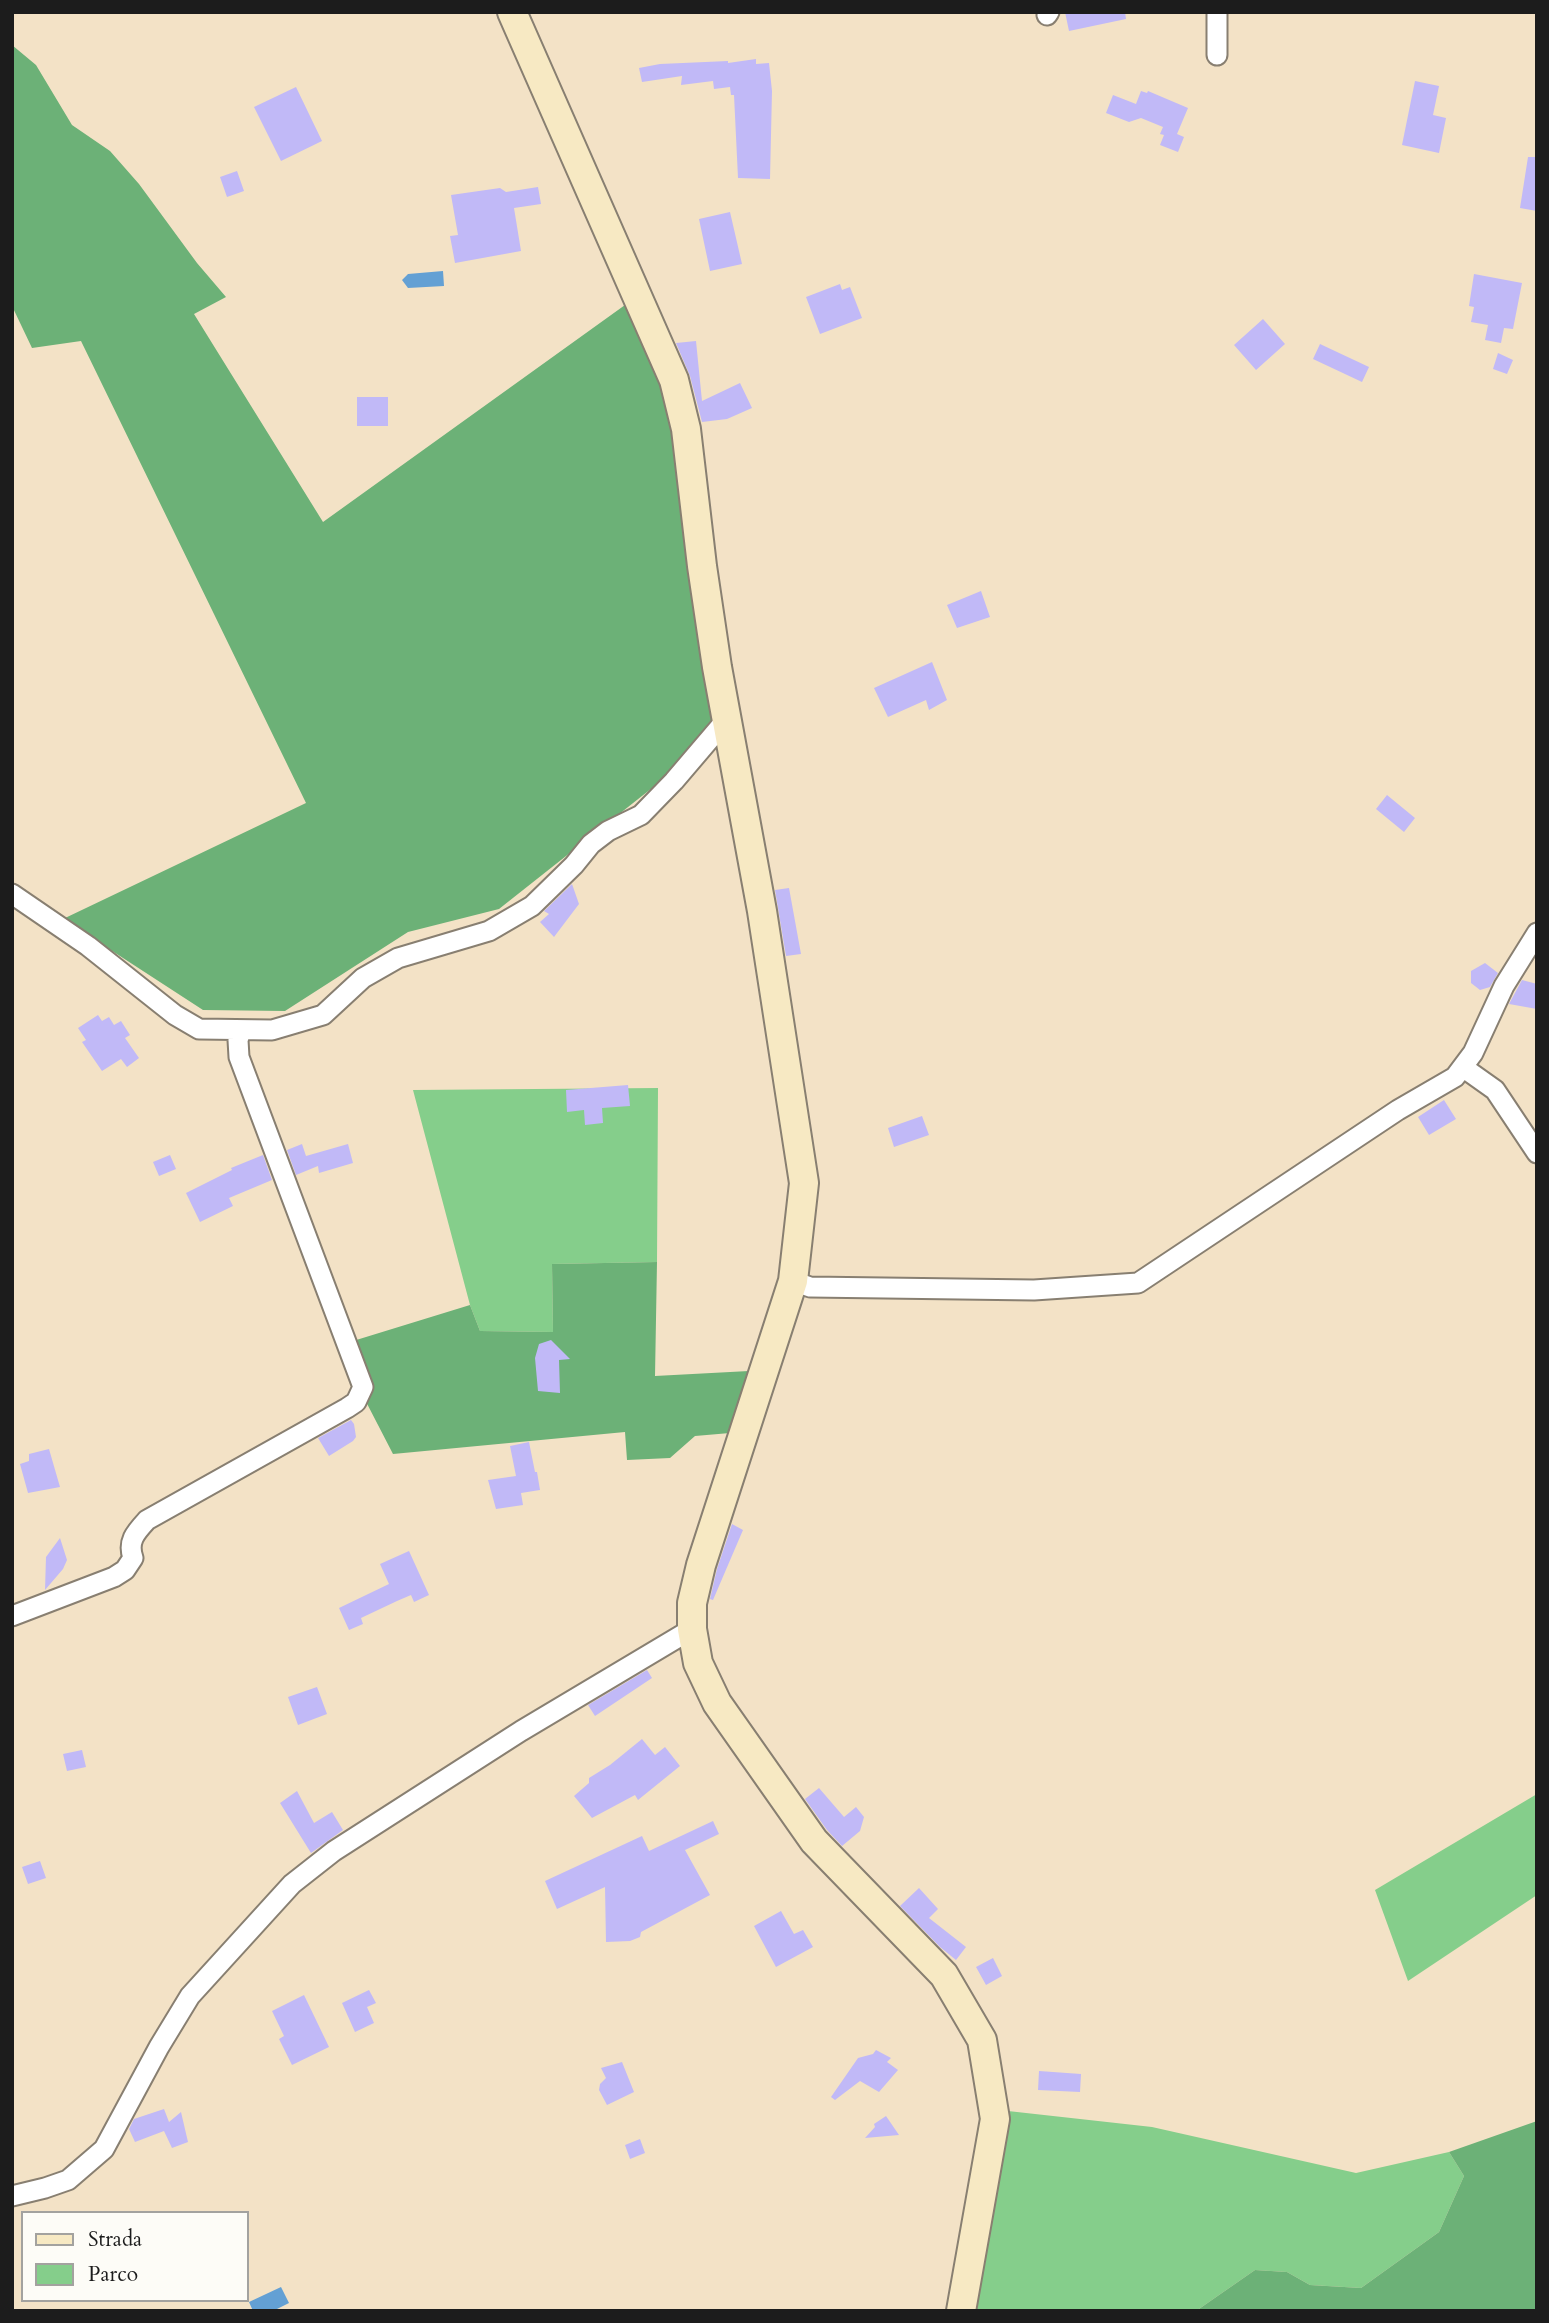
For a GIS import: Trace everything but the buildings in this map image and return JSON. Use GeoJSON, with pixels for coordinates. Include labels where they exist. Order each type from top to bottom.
{"type":"FeatureCollection","features":[{"type":"Feature","properties":{"kind":"main road"},"geometry":{"type":"LineString","coordinates":[[512,12],[674,380],[686,429],[702,566],[726,720],[762,911],[804,1183],[793,1281],[701,1565],[692,1603],[692,1629],[698,1663],[717,1703],[814,1841],[944,1975],[982,2040],[995,2119],[961,2311]]}},
{"type":"Feature","properties":{"kind":"street"},"geometry":{"type":"LineString","coordinates":[[1217,12],[1217,55]]}},
{"type":"Feature","properties":{"kind":"street"},"geometry":{"type":"LineString","coordinates":[[12,894],[88,946],[175,1015],[199,1029],[272,1030],[323,1015],[379,967],[398,958],[489,931],[532,906],[574,865],[591,844],[608,831],[640,815],[674,781],[726,720]]}},
{"type":"Feature","properties":{"kind":"street"},"geometry":{"type":"LineString","coordinates":[[793,1281],[810,1287],[1034,1290],[1138,1283],[1398,1110],[1455,1077],[1473,1053],[1504,986],[1537,933]]}},
{"type":"Feature","properties":{"kind":"street"},"geometry":{"type":"LineString","coordinates":[[12,1616],[114,1577],[125,1570],[133,1558],[132,1536],[147,1520],[346,1408],[361,1395],[363,1387],[239,1057],[237,1040],[241,1031]]}},
{"type":"Feature","properties":{"kind":"street"},"geometry":{"type":"LineString","coordinates":[[1464,1068],[1495,1090],[1537,1153]]}},
{"type":"Feature","properties":{"kind":"street"},"geometry":{"type":"LineString","coordinates":[[12,2196],[68,2179],[104,2149],[190,1996],[292,1884],[334,1851],[521,1731],[692,1629]]}},
{"type":"Feature","properties":{"kind":"green space"},"geometry":{"type":"Polygon","coordinates":[[[12,45],[36,65],[72,125],[110,151],[139,184],[197,263],[226,297],[194,314],[323,522],[625,305],[671,406],[713,722],[666,777],[499,909],[408,932],[285,1011],[203,1010],[63,919],[306,803],[81,341],[32,348],[12,306],[12,45]]]}},
{"type":"Feature","properties":{"kind":"green space"},"geometry":{"type":"Polygon","coordinates":[[[658,1088],[657,1262],[552,1264],[553,1332],[480,1331],[470,1305],[413,1090],[658,1088]]]}},
{"type":"Feature","properties":{"kind":"green space"},"geometry":{"type":"Polygon","coordinates":[[[657,1262],[655,1376],[749,1371],[730,1433],[695,1436],[670,1458],[627,1460],[625,1432],[393,1454],[362,1394],[353,1341],[470,1305],[480,1331],[553,1332],[552,1264],[657,1262]]]}},
{"type":"Feature","properties":{"kind":"green space"},"geometry":{"type":"Polygon","coordinates":[[[1537,1794],[1537,1895],[1408,1981],[1375,1890],[1537,1794]]]}},
{"type":"Feature","properties":{"kind":"green space"},"geometry":{"type":"Polygon","coordinates":[[[999,2110],[1152,2127],[1356,2173],[1449,2152],[1464,2176],[1439,2232],[1361,2288],[1310,2285],[1287,2272],[1255,2270],[1196,2311],[964,2311],[999,2110]]]}},
{"type":"Feature","properties":{"kind":"green space"},"geometry":{"type":"Polygon","coordinates":[[[1537,2121],[1537,2311],[1196,2311],[1255,2270],[1287,2272],[1310,2285],[1361,2288],[1439,2232],[1464,2176],[1449,2152],[1537,2121]]]}},
{"type":"Feature","properties":{"kind":"water"},"geometry":{"type":"Polygon","coordinates":[[[443,271],[444,286],[408,288],[402,280],[408,274],[443,271]]]}},
{"type":"Feature","properties":{"kind":"water"},"geometry":{"type":"Polygon","coordinates":[[[281,2287],[289,2303],[273,2311],[253,2311],[249,2302],[281,2287]]]}}]}
